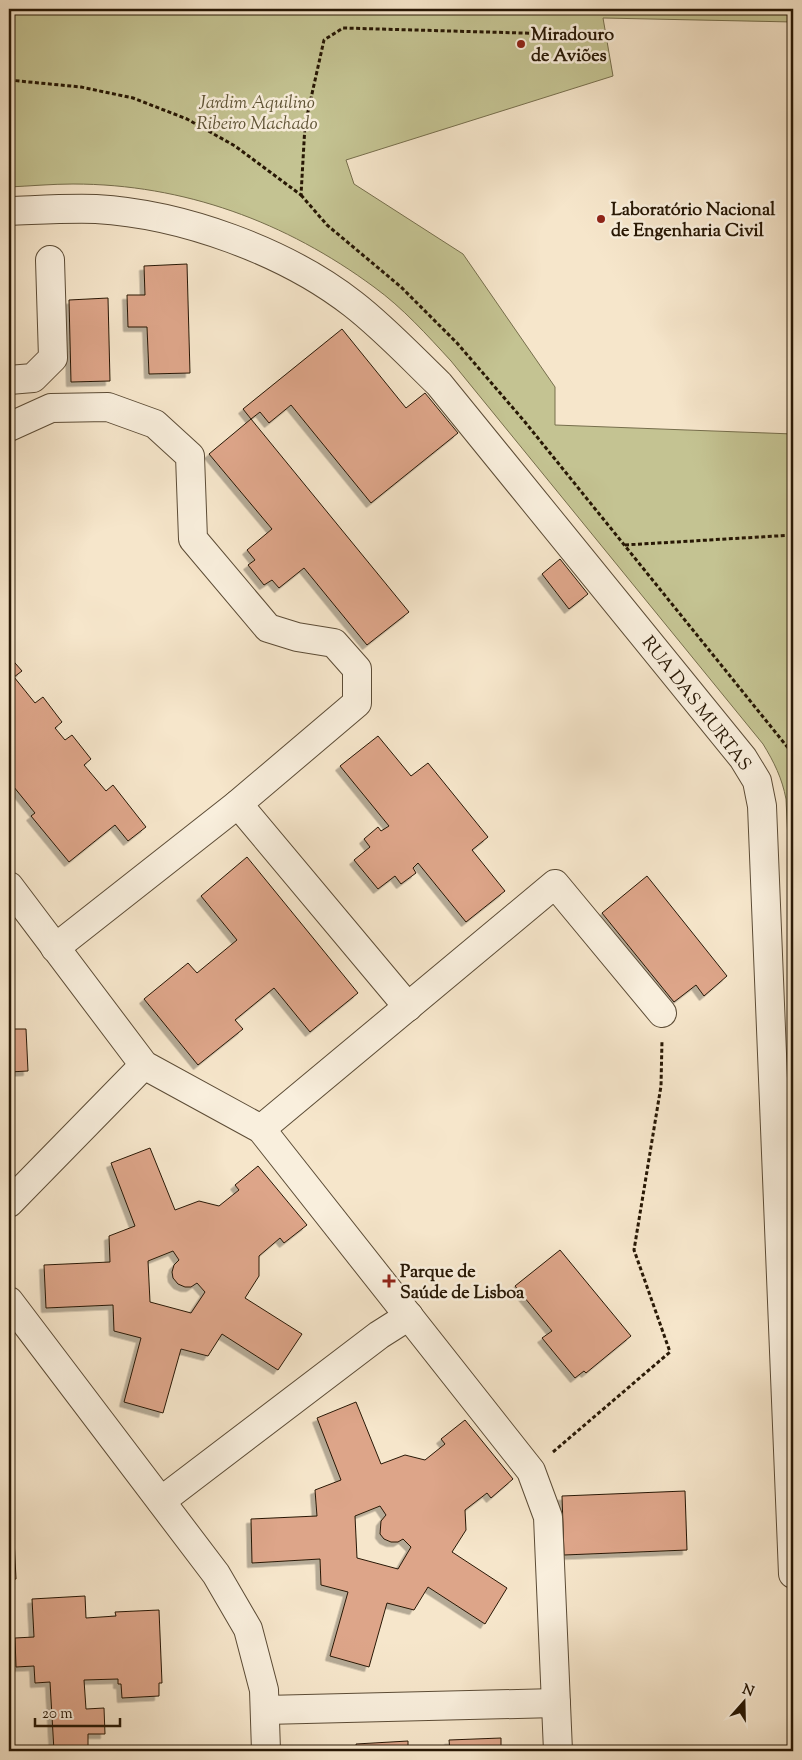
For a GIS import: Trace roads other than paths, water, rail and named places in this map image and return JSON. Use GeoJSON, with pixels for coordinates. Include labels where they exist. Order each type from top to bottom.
{"type":"FeatureCollection","features":[{"type":"Feature","properties":{"kind":"street","name":"RUA DAS MURTAS"},"geometry":{"type":"LineString","coordinates":[[9,210],[97,209],[125,212],[215,233],[276,257],[312,276],[352,303],[383,328],[439,384],[743,758],[757,781],[762,806],[793,1574]]}},
{"type":"Feature","properties":{"kind":"street"},"geometry":{"type":"LineString","coordinates":[[9,380],[33,378],[53,358],[50,260]]}},
{"type":"Feature","properties":{"kind":"street"},"geometry":{"type":"LineString","coordinates":[[9,427],[51,408],[108,408],[155,424],[190,456],[193,539],[268,628],[298,637],[334,643],[357,669],[357,703],[238,804],[55,948]]}},
{"type":"Feature","properties":{"kind":"street"},"geometry":{"type":"LineString","coordinates":[[238,804],[408,1007]]}},
{"type":"Feature","properties":{"kind":"street"},"geometry":{"type":"LineString","coordinates":[[261,1129],[555,884],[662,1013]]}},
{"type":"Feature","properties":{"kind":"street"},"geometry":{"type":"LineString","coordinates":[[9,886],[144,1065],[261,1129],[532,1471],[548,1517],[558,1751]]}},
{"type":"Feature","properties":{"kind":"street"},"geometry":{"type":"LineString","coordinates":[[9,1203],[144,1065]]}},
{"type":"Feature","properties":{"kind":"street"},"geometry":{"type":"LineString","coordinates":[[9,1301],[216,1574],[248,1629],[264,1690],[266,1751]]}},
{"type":"Feature","properties":{"kind":"street"},"geometry":{"type":"LineString","coordinates":[[161,1501],[379,1336],[409,1316]]}},
{"type":"Feature","properties":{"kind":"street"},"geometry":{"type":"LineString","coordinates":[[265,1710],[556,1703]]}},
{"type":"Feature","properties":{"kind":"place","name":"Miradouro de Aviões"},"geometry":{"type":"Point","coordinates":[521,44]}},
{"type":"Feature","properties":{"kind":"place","name":"Laboratório Nacional de Engenharia Civil"},"geometry":{"type":"Point","coordinates":[601,219]}},
{"type":"Feature","properties":{"kind":"place","name":"Parque de Saúde de Lisboa"},"geometry":{"type":"Point","coordinates":[389,1281]}},
{"type":"Feature","properties":{"kind":"park label","name":"Jardim Aquilino Ribeiro Machado"},"geometry":{"type":"Point","coordinates":[257,112]}}]}
